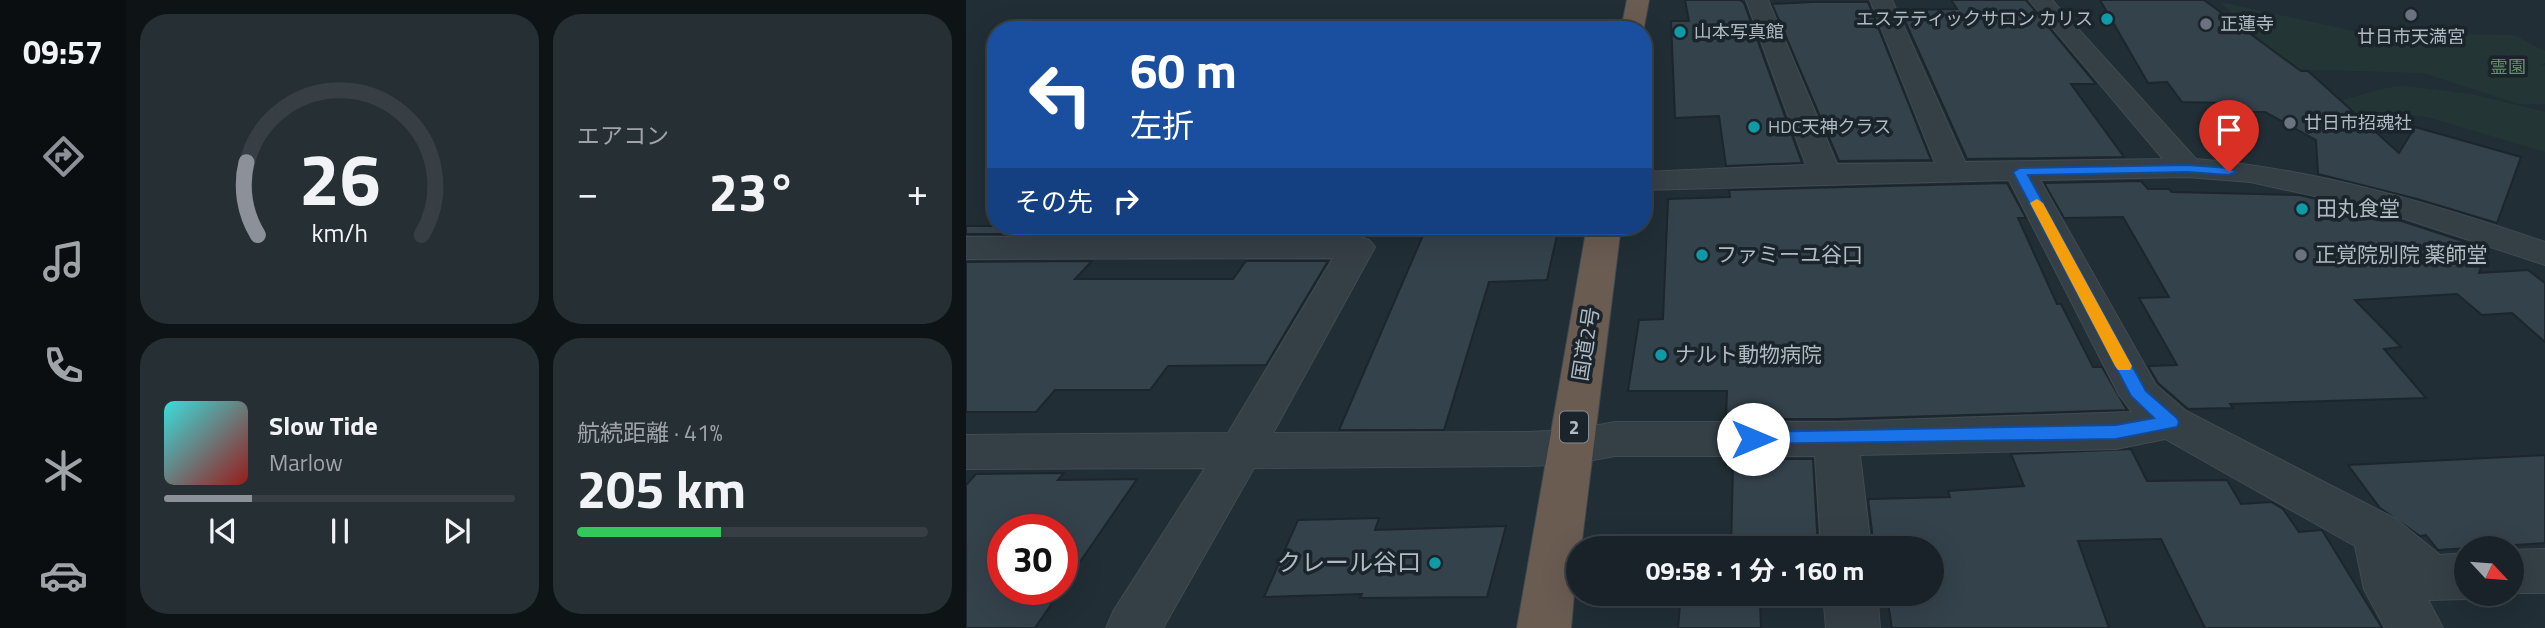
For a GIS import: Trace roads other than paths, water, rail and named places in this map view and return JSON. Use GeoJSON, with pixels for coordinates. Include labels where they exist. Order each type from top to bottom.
{"type":"FeatureCollection","features":[{"type":"Feature","properties":{"kind":"highway"},"geometry":{"type":"LineString","coordinates":[[1634,21],[1638,0]]}},
{"type":"Feature","properties":{"kind":"highway","name":"国道2号"},"geometry":{"type":"LineString","coordinates":[[1544,628],[1603,235]]}},
{"type":"Feature","properties":{"kind":"street"},"geometry":{"type":"LineString","coordinates":[[1757,0],[1825,174]]}},
{"type":"Feature","properties":{"kind":"street"},"geometry":{"type":"LineString","coordinates":[[1881,0],[1955,174]]}},
{"type":"Feature","properties":{"kind":"street"},"geometry":{"type":"LineString","coordinates":[[2040,0],[2187,168]]}},
{"type":"Feature","properties":{"kind":"street"},"geometry":{"type":"LineString","coordinates":[[1652,181],[1825,174],[1955,174],[2187,168],[2250,173],[2382,201],[2545,254]]}},
{"type":"Feature","properties":{"kind":"street"},"geometry":{"type":"LineString","coordinates":[[2020,172],[2140,396],[2170,422],[2378,534],[2430,578],[2454,577]]}},
{"type":"Feature","properties":{"kind":"street"},"geometry":{"type":"LineString","coordinates":[[966,248],[1357,247],[1240,452],[1133,628]]}},
{"type":"Feature","properties":{"kind":"street"},"geometry":{"type":"LineString","coordinates":[[966,452],[1240,452],[1571,447],[1615,439],[1836,439],[2116,432],[2170,422]]}},
{"type":"Feature","properties":{"kind":"street"},"geometry":{"type":"LineString","coordinates":[[1836,439],[1845,536]]}},
{"type":"Feature","properties":{"kind":"street"},"geometry":{"type":"LineString","coordinates":[[2378,534],[2390,589],[2416,628]]}},
{"type":"Feature","properties":{"kind":"street"},"geometry":{"type":"LineString","coordinates":[[2524,572],[2545,571]]}},
{"type":"Feature","properties":{"kind":"street"},"geometry":{"type":"LineString","coordinates":[[1851,606],[1853,628]]}},
{"type":"Feature","properties":{"kind":"place","name":"廿日市天満宮"},"geometry":{"type":"Point","coordinates":[2411,15]}},
{"type":"Feature","properties":{"kind":"place","name":"エステティックサロン カリス"},"geometry":{"type":"Point","coordinates":[2107,19]}},
{"type":"Feature","properties":{"kind":"place","name":"正蓮寺"},"geometry":{"type":"Point","coordinates":[2206,24]}},
{"type":"Feature","properties":{"kind":"place","name":"山本写真館"},"geometry":{"type":"Point","coordinates":[1680,32]}},
{"type":"Feature","properties":{"kind":"place","name":"廿日市招魂社"},"geometry":{"type":"Point","coordinates":[2290,123]}},
{"type":"Feature","properties":{"kind":"place","name":"HDC天神クラス"},"geometry":{"type":"Point","coordinates":[1754,127]}},
{"type":"Feature","properties":{"kind":"place","name":"田丸食堂"},"geometry":{"type":"Point","coordinates":[2302,209]}},
{"type":"Feature","properties":{"kind":"place","name":"ファミーユ谷口"},"geometry":{"type":"Point","coordinates":[1702,255]}},
{"type":"Feature","properties":{"kind":"place","name":"正覚院別院 薬師堂"},"geometry":{"type":"Point","coordinates":[2301,255]}},
{"type":"Feature","properties":{"kind":"place","name":"ナルト動物病院"},"geometry":{"type":"Point","coordinates":[1661,355]}},
{"type":"Feature","properties":{"kind":"place","name":"クレール谷口"},"geometry":{"type":"Point","coordinates":[1435,563]}},
{"type":"Feature","properties":{"kind":"park label","name":"霊園"},"geometry":{"type":"Point","coordinates":[2508,67]}}]}
